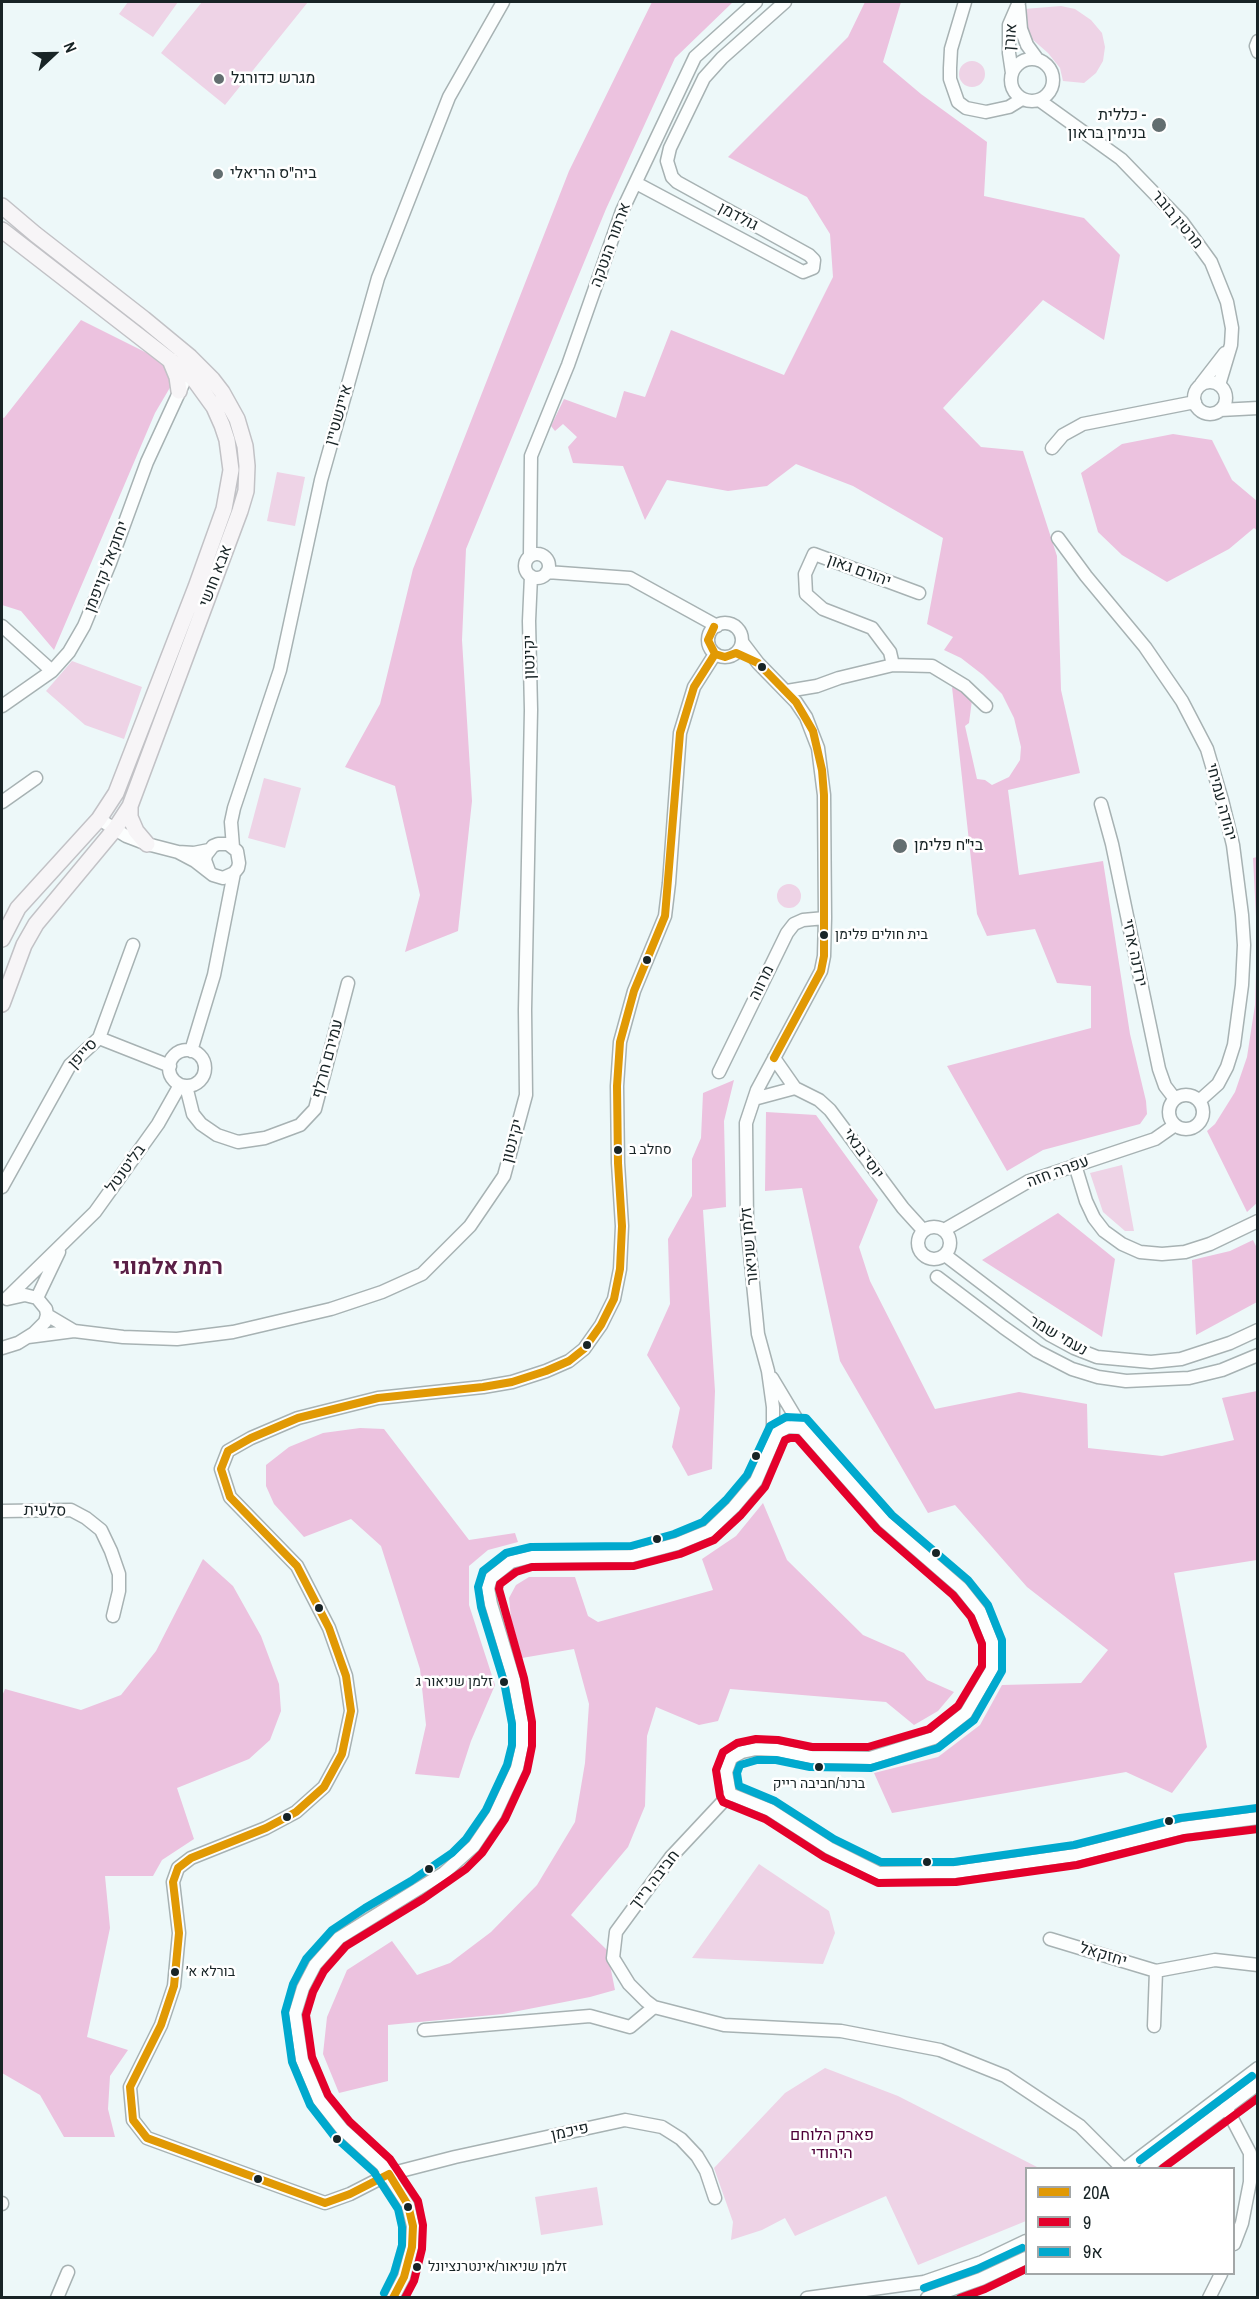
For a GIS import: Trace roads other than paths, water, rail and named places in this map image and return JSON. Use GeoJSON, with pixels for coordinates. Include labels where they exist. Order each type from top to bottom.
{"type":"FeatureCollection","features":[{"type":"Feature","properties":{"kind":"main road","name":"אבא חושי"},"geometry":{"type":"LineString","coordinates":[[2,206],[199,366],[210,388],[214,407],[227,440],[231,470],[230,488],[196,587],[116,794],[99,819],[18,908],[2,939]]}},
{"type":"Feature","properties":{"kind":"main road","name":"אבא חושי"},"geometry":{"type":"LineString","coordinates":[[2,230],[231,406],[242,433],[247,466],[246,491],[240,511],[130,806],[116,829],[36,924],[24,945],[2,1004]]}},
{"type":"Feature","properties":{"kind":"main road"},"geometry":{"type":"LineString","coordinates":[[168,358],[177,377],[176,396]]}},
{"type":"Feature","properties":{"kind":"main road"},"geometry":{"type":"LineString","coordinates":[[130,806],[130,817],[136,831],[147,844]]}},
{"type":"Feature","properties":{"kind":"street","name":"איינשטיין"},"geometry":{"type":"LineString","coordinates":[[233,847],[231,822],[234,808],[280,670],[321,480],[378,278],[449,97],[502,2]]}},
{"type":"Feature","properties":{"kind":"street","name":"ארתור הנטקה"},"geometry":{"type":"LineString","coordinates":[[540,566],[529,519],[531,456],[568,365],[622,211],[695,57],[756,2]]}},
{"type":"Feature","properties":{"kind":"street","name":"גולדמן"},"geometry":{"type":"LineString","coordinates":[[636,183],[803,272],[813,268],[814,260],[809,255],[677,182],[672,177],[668,161],[674,138],[704,78],[722,58],[785,2]]}},
{"type":"Feature","properties":{"kind":"street"},"geometry":{"type":"LineString","coordinates":[[966,2],[951,49],[950,79],[952,89],[961,106],[986,112],[1009,107],[1022,99]]}},
{"type":"Feature","properties":{"kind":"street","name":"אורן"},"geometry":{"type":"LineString","coordinates":[[1019,2],[1021,29],[1038,60]]}},
{"type":"Feature","properties":{"kind":"street","name":"אורן"},"geometry":{"type":"LineString","coordinates":[[1012,78],[1009,25],[1019,2]]}},
{"type":"Feature","properties":{"kind":"street"},"geometry":{"type":"LineString","coordinates":[[1257,41],[1257,52]]}},
{"type":"Feature","properties":{"kind":"street"},"geometry":{"type":"LineString","coordinates":[[993,110],[1005,98],[1012,78],[1019,64],[1025,60],[1038,60],[1046,64],[1052,72],[1053,82],[1044,97],[1028,101],[1015,92],[1012,78]]}},
{"type":"Feature","properties":{"kind":"street","name":"מרטין בובר"},"geometry":{"type":"LineString","coordinates":[[1044,97],[1074,125],[1121,159],[1160,197],[1194,237],[1211,262],[1227,302],[1232,328],[1222,389]]}},
{"type":"Feature","properties":{"kind":"street"},"geometry":{"type":"LineString","coordinates":[[1231,345],[1197,392],[1199,409],[1207,413],[1220,410],[1257,409]]}},
{"type":"Feature","properties":{"kind":"street","name":"יחזקאל קויפמן"},"geometry":{"type":"LineString","coordinates":[[2,706],[52,671],[69,652],[84,626],[147,462],[176,396],[183,384],[193,378]]}},
{"type":"Feature","properties":{"kind":"street"},"geometry":{"type":"LineString","coordinates":[[1053,448],[1063,435],[1083,424],[1154,409],[1197,392],[1210,382],[1234,400],[1257,409]]}},
{"type":"Feature","properties":{"kind":"street"},"geometry":{"type":"LineString","coordinates":[[176,396],[190,390],[210,388]]}},
{"type":"Feature","properties":{"kind":"street"},"geometry":{"type":"LineString","coordinates":[[1220,410],[1225,402],[1222,389]]}},
{"type":"Feature","properties":{"kind":"street","name":"יהודה עמיחי"},"geometry":{"type":"LineString","coordinates":[[1058,538],[1086,576],[1145,647],[1182,701],[1207,749],[1226,815],[1233,845],[1242,915],[1244,945],[1242,985],[1234,1045],[1227,1067],[1218,1084],[1199,1101]]}},
{"type":"Feature","properties":{"kind":"street","name":"יהורם גאון"},"geometry":{"type":"LineString","coordinates":[[893,665],[890,652],[872,628],[823,609],[806,594],[805,574],[814,554],[919,593]]}},
{"type":"Feature","properties":{"kind":"street"},"geometry":{"type":"LineString","coordinates":[[540,566],[630,578],[717,626],[727,624],[737,628],[740,632],[739,648],[725,657],[716,654],[709,645],[709,637],[693,614]]}},
{"type":"Feature","properties":{"kind":"street","name":"יקינטון"},"geometry":{"type":"LineString","coordinates":[[28,1337],[74,1331],[123,1337],[177,1339],[233,1332],[331,1309],[382,1292],[422,1274],[470,1227],[504,1176],[526,1095],[525,1010],[531,710],[529,621],[540,566]]}},
{"type":"Feature","properties":{"kind":"street"},"geometry":{"type":"LineString","coordinates":[[2,626],[52,671]]}},
{"type":"Feature","properties":{"kind":"street"},"geometry":{"type":"LineString","coordinates":[[709,637],[717,626]]}},
{"type":"Feature","properties":{"kind":"street","name":"זלמן שניאור"},"geometry":{"type":"LineString","coordinates":[[393,2298],[404,2277],[412,2247],[413,2226],[408,2205],[390,2174],[342,2129],[319,2100],[302,2060],[295,2014],[303,1988],[315,1965],[339,1938],[426,1884],[459,1861],[474,1846],[495,1815],[513,1777],[522,1746],[522,1723],[514,1680],[490,1604],[488,1588],[491,1578],[511,1562],[531,1557],[632,1556],[677,1544],[710,1531],[756,1481],[773,1438],[768,1371],[758,1334],[747,1222],[746,1123],[754,1099],[774,1058],[821,971],[824,956],[825,918],[822,770],[813,731],[796,702],[758,663],[739,648]]}},
{"type":"Feature","properties":{"kind":"street","name":"פיכמן"},"geometry":{"type":"LineString","coordinates":[[715,2198],[706,2171],[697,2156],[681,2139],[662,2127],[625,2120],[455,2157],[390,2174],[325,2204],[147,2138],[133,2120],[130,2087],[161,2025],[174,1986],[179,1933],[173,1882],[178,1868],[191,1858],[266,1828],[296,1812],[324,1786],[342,1754],[351,1711],[346,1677],[328,1628],[297,1566],[230,1497],[221,1469],[228,1451],[251,1438],[298,1418],[367,1401],[483,1388],[546,1371],[569,1361],[584,1349],[601,1325],[614,1299],[620,1269],[622,1226],[617,1086],[620,1042],[634,991],[665,916],[680,733],[694,687],[716,654]]}},
{"type":"Feature","properties":{"kind":"street"},"geometry":{"type":"LineString","coordinates":[[787,691],[817,686],[839,678],[893,665],[932,666],[965,686],[986,706]]}},
{"type":"Feature","properties":{"kind":"street"},"geometry":{"type":"LineString","coordinates":[[2,802],[36,778]]}},
{"type":"Feature","properties":{"kind":"street","name":"ירדנה ארזי"},"geometry":{"type":"LineString","coordinates":[[1101,804],[1112,844],[1159,1069],[1165,1086],[1175,1099]]}},
{"type":"Feature","properties":{"kind":"street"},"geometry":{"type":"LineString","coordinates":[[99,819],[126,836],[147,844],[178,852],[194,853],[209,850],[218,844],[228,844],[233,847],[239,857],[214,975],[192,1051]]}},
{"type":"Feature","properties":{"kind":"street"},"geometry":{"type":"LineString","coordinates":[[209,850],[205,860],[224,892],[226,912]]}},
{"type":"Feature","properties":{"kind":"street"},"geometry":{"type":"LineString","coordinates":[[178,852],[223,878],[234,873]]}},
{"type":"Feature","properties":{"kind":"street","name":"מרווה"},"geometry":{"type":"LineString","coordinates":[[719,1072],[787,933],[794,924],[803,920],[825,918]]}},
{"type":"Feature","properties":{"kind":"street","name":"סייפן"},"geometry":{"type":"LineString","coordinates":[[2,1186],[70,1065],[99,1038],[133,945]]}},
{"type":"Feature","properties":{"kind":"street","name":"עמירם חרלף"},"geometry":{"type":"LineString","coordinates":[[183,1086],[193,1114],[201,1124],[217,1135],[238,1142],[265,1138],[300,1125],[315,1109],[348,983]]}},
{"type":"Feature","properties":{"kind":"street"},"geometry":{"type":"LineString","coordinates":[[99,1038],[170,1066]]}},
{"type":"Feature","properties":{"kind":"street"},"geometry":{"type":"LineString","coordinates":[[192,1051],[201,1057],[205,1068],[202,1079],[192,1086],[183,1086],[172,1077],[171,1060],[180,1052],[192,1051]]}},
{"type":"Feature","properties":{"kind":"street","name":"יוסי בנאי"},"geometry":{"type":"LineString","coordinates":[[774,1058],[795,1088],[819,1100],[830,1110],[903,1208],[923,1230]]}},
{"type":"Feature","properties":{"kind":"street","name":"בליטנטל"},"geometry":{"type":"LineString","coordinates":[[4,1300],[95,1212],[158,1124],[166,1107],[183,1086]]}},
{"type":"Feature","properties":{"kind":"street"},"geometry":{"type":"LineString","coordinates":[[754,1099],[795,1088]]}},
{"type":"Feature","properties":{"kind":"street"},"geometry":{"type":"LineString","coordinates":[[1190,1095],[1199,1101],[1203,1111],[1196,1125],[1186,1128],[1175,1125],[1170,1115],[1171,1104],[1175,1099],[1190,1095]]}},
{"type":"Feature","properties":{"kind":"street","name":"עפרה חזה"},"geometry":{"type":"LineString","coordinates":[[944,1230],[1029,1181],[1155,1139],[1175,1125]]}},
{"type":"Feature","properties":{"kind":"street"},"geometry":{"type":"LineString","coordinates":[[1075,1165],[1094,1218],[1104,1231],[1122,1244],[1140,1252],[1162,1254],[1185,1252],[1219,1240],[1257,1221]]}},
{"type":"Feature","properties":{"kind":"street"},"geometry":{"type":"LineString","coordinates":[[936,1226],[944,1230],[948,1234],[950,1245],[945,1255],[931,1259],[922,1254],[917,1239],[923,1230],[936,1226]]}},
{"type":"Feature","properties":{"kind":"street","name":"בליטנטל"},"geometry":{"type":"LineString","coordinates":[[37,1298],[62,1246]]}},
{"type":"Feature","properties":{"kind":"street","name":"נעמי שמר"},"geometry":{"type":"LineString","coordinates":[[945,1255],[1050,1335],[1097,1357],[1151,1362],[1181,1359],[1230,1343],[1257,1330]]}},
{"type":"Feature","properties":{"kind":"street"},"geometry":{"type":"LineString","coordinates":[[937,1277],[1037,1351],[1072,1369],[1098,1377],[1126,1381],[1189,1378],[1222,1370],[1257,1355]]}},
{"type":"Feature","properties":{"kind":"street"},"geometry":{"type":"LineString","coordinates":[[2,1348],[28,1337],[40,1328],[47,1315],[46,1309],[37,1298],[26,1295],[4,1300]]}},
{"type":"Feature","properties":{"kind":"street","name":"יקינטון"},"geometry":{"type":"LineString","coordinates":[[47,1315],[74,1331]]}},
{"type":"Feature","properties":{"kind":"street"},"geometry":{"type":"LineString","coordinates":[[768,1371],[802,1428],[885,1522],[961,1588],[980,1611],[992,1642],[992,1669],[966,1713],[934,1738],[870,1758],[811,1757],[777,1750],[756,1749],[742,1752],[731,1758],[726,1772],[730,1794],[770,1810],[829,1848],[879,1873],[955,1872],[1076,1855],[1183,1827],[1257,1818]]}},
{"type":"Feature","properties":{"kind":"street"},"geometry":{"type":"LineString","coordinates":[[773,1438],[782,1429],[795,1426],[802,1428]]}},
{"type":"Feature","properties":{"kind":"street","name":"סלעית"},"geometry":{"type":"LineString","coordinates":[[2,1511],[71,1510],[101,1530],[118,1574],[119,1591],[113,1616]]}},
{"type":"Feature","properties":{"kind":"street","name":"חביבה רייך"},"geometry":{"type":"LineString","coordinates":[[730,1794],[671,1857],[616,1932],[613,1958],[629,1984],[654,2007],[724,2025],[841,2031],[940,2050],[1005,2076],[1080,2126],[1122,2167]]}},
{"type":"Feature","properties":{"kind":"street","name":"יחזקאל"},"geometry":{"type":"LineString","coordinates":[[1050,1939],[1156,1971],[1215,1960],[1257,1965]]}},
{"type":"Feature","properties":{"kind":"street"},"geometry":{"type":"LineString","coordinates":[[1154,2026],[1156,1971]]}},
{"type":"Feature","properties":{"kind":"street"},"geometry":{"type":"LineString","coordinates":[[424,2030],[590,2016],[630,2026],[654,2007]]}},
{"type":"Feature","properties":{"kind":"street"},"geometry":{"type":"LineString","coordinates":[[1127,2167],[1257,2068]]}},
{"type":"Feature","properties":{"kind":"street"},"geometry":{"type":"LineString","coordinates":[[1149,2167],[1257,2084]]}},
{"type":"Feature","properties":{"kind":"street"},"geometry":{"type":"LineString","coordinates":[[1226,2108],[1250,2153],[1250,2182],[1242,2223],[1235,2239]]}},
{"type":"Feature","properties":{"kind":"street"},"geometry":{"type":"LineString","coordinates":[[1106,2152],[1110,2167]]}},
{"type":"Feature","properties":{"kind":"street"},"geometry":{"type":"LineString","coordinates":[[807,2298],[924,2282],[982,2262],[1025,2241]]}},
{"type":"Feature","properties":{"kind":"street"},"geometry":{"type":"LineString","coordinates":[[924,2282],[933,2297],[1025,2258]]}},
{"type":"Feature","properties":{"kind":"street"},"geometry":{"type":"LineString","coordinates":[[57,2298],[68,2272]]}},
{"type":"Feature","properties":{"kind":"street"},"geometry":{"type":"LineString","coordinates":[[1209,2298],[1220,2275]]}},
{"type":"Feature","properties":{"kind":"street"},"geometry":{"type":"LineString","coordinates":[[922,2298],[924,2282]]}},
{"type":"Feature","properties":{"kind":"street"},"geometry":{"type":"LineString","coordinates":[[952,2298],[962,2286]]}},
{"type":"Feature","properties":{"kind":"place","name":"מגרש כדורגל"},"geometry":{"type":"Point","coordinates":[219,79]}},
{"type":"Feature","properties":{"kind":"place","name":"כללית - בנימין בראון"},"geometry":{"type":"Point","coordinates":[1159,125]}},
{"type":"Feature","properties":{"kind":"place","name":"ביה\"ס הריאלי"},"geometry":{"type":"Point","coordinates":[218,174]}},
{"type":"Feature","properties":{"kind":"place","name":"בי\"ח פלימן"},"geometry":{"type":"Point","coordinates":[900,846]}},
{"type":"Feature","properties":{"kind":"place","name":"בית חולים פלימן"},"geometry":{"type":"Point","coordinates":[824,935]}},
{"type":"Feature","properties":{"kind":"place","name":"סחלב ב"},"geometry":{"type":"Point","coordinates":[618,1150]}},
{"type":"Feature","properties":{"kind":"place","name":"זלמן שניאור ג"},"geometry":{"type":"Point","coordinates":[504,1682]}},
{"type":"Feature","properties":{"kind":"place","name":"ברנר/חביבה רייק"},"geometry":{"type":"Point","coordinates":[819,1767]}},
{"type":"Feature","properties":{"kind":"place","name":"בורלא א׳"},"geometry":{"type":"Point","coordinates":[175,1972]}},
{"type":"Feature","properties":{"kind":"place","name":"זלמן שניאור/אינטרנציונל"},"geometry":{"type":"Point","coordinates":[417,2267]}},
{"type":"Feature","properties":{"kind":"district","name":"רמת אלמוגי"},"geometry":{"type":"Point","coordinates":[168,1268]}},
{"type":"Feature","properties":{"kind":"park label","name":"פארק הלוחם היהודי"},"geometry":{"type":"Point","coordinates":[832,2145]}}]}
